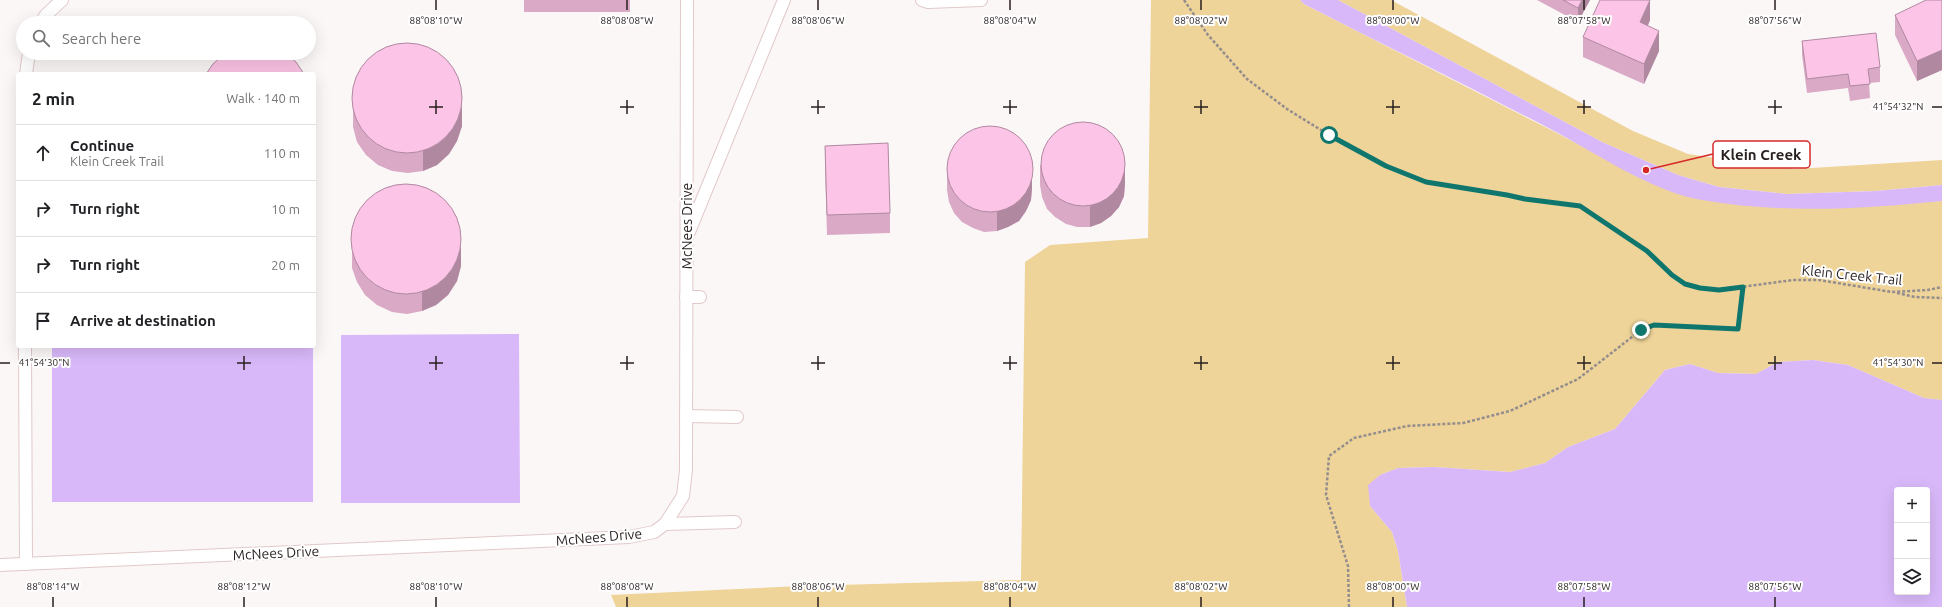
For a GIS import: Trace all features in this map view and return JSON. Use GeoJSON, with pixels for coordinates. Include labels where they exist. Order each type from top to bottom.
{"type":"FeatureCollection","features":[{"type":"Feature","properties":{"kind":"lane"},"geometry":{"type":"LineString","coordinates":[[45,16],[62,0]]}},
{"type":"Feature","properties":{"kind":"lane","name":"McNees Drive"},"geometry":{"type":"LineString","coordinates":[[0,565],[629,537],[654,532],[665,524],[683,496],[686,470],[687,0]]}},
{"type":"Feature","properties":{"kind":"lane"},"geometry":{"type":"LineString","coordinates":[[686,239],[784,0]]}},
{"type":"Feature","properties":{"kind":"lane"},"geometry":{"type":"LineString","coordinates":[[922,0],[928,2],[981,0]]}},
{"type":"Feature","properties":{"kind":"lane"},"geometry":{"type":"LineString","coordinates":[[26,72],[28,60]]}},
{"type":"Feature","properties":{"kind":"lane"},"geometry":{"type":"LineString","coordinates":[[686,297],[700,297]]}},
{"type":"Feature","properties":{"kind":"lane"},"geometry":{"type":"LineString","coordinates":[[25,348],[26,564]]}},
{"type":"Feature","properties":{"kind":"lane"},"geometry":{"type":"LineString","coordinates":[[686,416],[737,416]]}},
{"type":"Feature","properties":{"kind":"lane"},"geometry":{"type":"LineString","coordinates":[[665,524],[735,522]]}},
{"type":"Feature","properties":{"kind":"path","name":"Klein Creek Trail"},"geometry":{"type":"LineString","coordinates":[[1184,0],[1208,35],[1247,79],[1287,109],[1317,127],[1386,166],[1426,182],[1525,199],[1580,206],[1647,251],[1672,275],[1685,284],[1700,288],[1719,290],[1793,280],[1806,280],[1849,284],[1892,292],[1942,288]]}},
{"type":"Feature","properties":{"kind":"path"},"geometry":{"type":"LineString","coordinates":[[1349,607],[1348,566],[1326,495],[1329,456],[1354,438],[1407,426],[1463,423],[1510,410],[1578,379],[1641,330],[1654,325],[1738,329],[1743,287]]}},
{"type":"Feature","properties":{"kind":"path"},"geometry":{"type":"LineString","coordinates":[[1892,292],[1915,297],[1942,298]]}},
{"type":"Feature","properties":{"kind":"shaded area"},"geometry":{"type":"Polygon","coordinates":[[[1151,0],[1300,0],[1304,4],[1646,180],[1683,195],[1857,206],[1942,201],[1942,400],[1924,398],[1848,365],[1813,360],[1778,362],[1756,374],[1718,373],[1690,364],[1665,370],[1615,429],[1568,447],[1545,463],[1510,472],[1434,467],[1398,468],[1380,475],[1370,506],[1392,532],[1398,551],[1407,607],[616,607],[611,595],[801,586],[1021,580],[1025,262],[1050,245],[1148,238],[1151,0]]]}},
{"type":"Feature","properties":{"kind":"shaded area"},"geometry":{"type":"Polygon","coordinates":[[[1300,0],[1338,0],[1602,142],[1678,175],[1719,187],[1787,194],[1876,191],[1942,185],[1942,201],[1852,208],[1791,209],[1731,204],[1683,196],[1627,172],[1556,132],[1304,4],[1300,0]]]}},
{"type":"Feature","properties":{"kind":"shaded area"},"geometry":{"type":"Polygon","coordinates":[[[1338,0],[1391,0],[1633,131],[1688,154],[1795,169],[1942,160],[1942,185],[1876,191],[1787,194],[1719,187],[1678,175],[1602,142],[1338,0]]]}},
{"type":"Feature","properties":{"kind":"shaded area"},"geometry":{"type":"Polygon","coordinates":[[[519,334],[520,503],[341,503],[341,335],[519,334]]]}},
{"type":"Feature","properties":{"kind":"shaded area"},"geometry":{"type":"Polygon","coordinates":[[[52,348],[313,348],[313,502],[52,502],[52,348]]]}},
{"type":"Feature","properties":{"kind":"shaded area"},"geometry":{"type":"Polygon","coordinates":[[[1813,360],[1848,365],[1924,398],[1942,400],[1942,607],[1407,607],[1398,551],[1392,532],[1370,506],[1368,485],[1380,475],[1398,468],[1434,467],[1510,472],[1545,463],[1568,447],[1615,429],[1665,370],[1690,364],[1718,373],[1756,374],[1778,362],[1813,360]]]}},
{"type":"Feature","properties":{"kind":"building"},"geometry":{"type":"Polygon","coordinates":[[[1563,0],[1582,0],[1578,8],[1563,0]]]}},
{"type":"Feature","properties":{"kind":"building"},"geometry":{"type":"Polygon","coordinates":[[[1600,0],[1650,0],[1640,22],[1659,31],[1644,64],[1583,37],[1600,0]]]}},
{"type":"Feature","properties":{"kind":"building"},"geometry":{"type":"Polygon","coordinates":[[[1926,0],[1942,0],[1942,50],[1917,61],[1895,15],[1926,0]]]}},
{"type":"Feature","properties":{"kind":"building"},"geometry":{"type":"Polygon","coordinates":[[[1876,33],[1880,67],[1868,69],[1870,84],[1850,86],[1848,74],[1807,79],[1802,41],[1876,33]]]}},
{"type":"Feature","properties":{"kind":"building"},"geometry":{"type":"Polygon","coordinates":[[[407,43],[418,44],[428,48],[446,59],[457,77],[461,87],[461,109],[457,119],[446,137],[428,148],[418,152],[407,153],[396,152],[386,148],[368,137],[357,119],[353,109],[352,98],[353,87],[357,77],[368,59],[386,48],[396,44],[407,43]]]}},
{"type":"Feature","properties":{"kind":"building"},"geometry":{"type":"Polygon","coordinates":[[[217,60],[294,60],[303,72],[207,72],[217,60]]]}},
{"type":"Feature","properties":{"kind":"building"},"geometry":{"type":"Polygon","coordinates":[[[1075,122],[1091,122],[1107,129],[1118,140],[1125,156],[1125,172],[1122,180],[1113,194],[1107,199],[1091,206],[1075,206],[1059,199],[1048,188],[1041,172],[1041,156],[1048,140],[1059,129],[1075,122]]]}},
{"type":"Feature","properties":{"kind":"building"},"geometry":{"type":"Polygon","coordinates":[[[990,126],[1006,130],[1020,139],[1029,153],[1033,169],[1029,185],[1020,199],[1006,208],[990,212],[974,208],[960,199],[951,185],[947,169],[951,153],[960,139],[974,130],[990,126]]]}},
{"type":"Feature","properties":{"kind":"building"},"geometry":{"type":"Polygon","coordinates":[[[888,143],[890,213],[827,215],[825,146],[888,143]]]}},
{"type":"Feature","properties":{"kind":"building"},"geometry":{"type":"Polygon","coordinates":[[[406,184],[417,185],[427,189],[445,200],[456,218],[460,228],[460,250],[456,260],[445,278],[427,289],[417,293],[406,294],[395,293],[385,289],[367,278],[356,260],[352,250],[351,239],[352,228],[356,218],[367,200],[385,189],[395,185],[406,184]]]}},
{"type":"Feature","properties":{"kind":"place","name":"Klein Creek"},"geometry":{"type":"Point","coordinates":[1646,170]}},
{"type":"Feature","properties":{"kind":"route"},"geometry":{"type":"LineString","coordinates":[[1329,135],[1386,166],[1426,182],[1525,199],[1580,206],[1615,228],[1647,251],[1672,275],[1685,284],[1700,288],[1719,290],[1743,287],[1738,329],[1654,325],[1641,330]]}}]}
